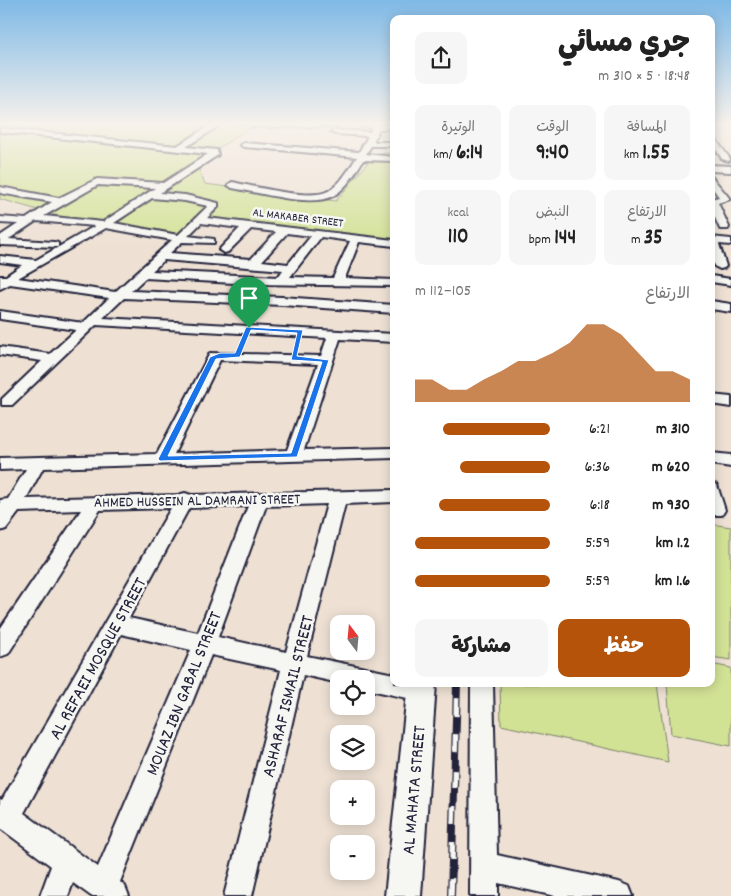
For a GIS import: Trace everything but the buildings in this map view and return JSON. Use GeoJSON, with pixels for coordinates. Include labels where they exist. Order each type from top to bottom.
{"type":"FeatureCollection","features":[{"type":"Feature","properties":{"kind":"street"},"geometry":{"type":"LineString","coordinates":[[2,281],[28,266],[38,263],[106,224],[197,165]]}},
{"type":"Feature","properties":{"kind":"street"},"geometry":{"type":"LineString","coordinates":[[232,184],[310,196],[327,195],[332,193],[353,165]]}},
{"type":"Feature","properties":{"kind":"street"},"geometry":{"type":"LineString","coordinates":[[715,168],[731,168]]}},
{"type":"Feature","properties":{"kind":"street"},"geometry":{"type":"LineString","coordinates":[[0,241],[60,201],[97,182],[165,186]]}},
{"type":"Feature","properties":{"kind":"street"},"geometry":{"type":"LineString","coordinates":[[715,185],[725,199],[715,207]]}},
{"type":"Feature","properties":{"kind":"street"},"geometry":{"type":"LineString","coordinates":[[0,190],[60,201]]}},
{"type":"Feature","properties":{"kind":"street"},"geometry":{"type":"LineString","coordinates":[[7,402],[51,358],[215,204],[151,195]]}},
{"type":"Feature","properties":{"kind":"street"},"geometry":{"type":"LineString","coordinates":[[715,207],[731,208]]}},
{"type":"Feature","properties":{"kind":"street"},"geometry":{"type":"LineString","coordinates":[[715,207],[731,217]]}},
{"type":"Feature","properties":{"kind":"street"},"geometry":{"type":"LineString","coordinates":[[715,207],[728,228]]}},
{"type":"Feature","properties":{"kind":"street"},"geometry":{"type":"LineString","coordinates":[[0,220],[106,224],[178,238],[210,241]]}},
{"type":"Feature","properties":{"kind":"street","name":"AL MAKABER STREET"},"geometry":{"type":"LineString","coordinates":[[198,220],[390,242]]}},
{"type":"Feature","properties":{"kind":"street"},"geometry":{"type":"LineString","coordinates":[[224,250],[249,225]]}},
{"type":"Feature","properties":{"kind":"street"},"geometry":{"type":"LineString","coordinates":[[715,226],[728,228]]}},
{"type":"Feature","properties":{"kind":"street"},"geometry":{"type":"LineString","coordinates":[[254,263],[285,229]]}},
{"type":"Feature","properties":{"kind":"street"},"geometry":{"type":"LineString","coordinates":[[282,280],[318,234]]}},
{"type":"Feature","properties":{"kind":"street"},"geometry":{"type":"LineString","coordinates":[[338,280],[356,238]]}},
{"type":"Feature","properties":{"kind":"street"},"geometry":{"type":"LineString","coordinates":[[715,240],[731,242]]}},
{"type":"Feature","properties":{"kind":"street"},"geometry":{"type":"LineString","coordinates":[[0,241],[54,245]]}},
{"type":"Feature","properties":{"kind":"street"},"geometry":{"type":"LineString","coordinates":[[715,249],[721,266]]}},
{"type":"Feature","properties":{"kind":"street"},"geometry":{"type":"LineString","coordinates":[[160,256],[254,263],[291,268]]}},
{"type":"Feature","properties":{"kind":"street"},"geometry":{"type":"LineString","coordinates":[[0,259],[38,263]]}},
{"type":"Feature","properties":{"kind":"street"},"geometry":{"type":"LineString","coordinates":[[141,274],[390,283]]}},
{"type":"Feature","properties":{"kind":"street"},"geometry":{"type":"LineString","coordinates":[[715,280],[731,282]]}},
{"type":"Feature","properties":{"kind":"street"},"geometry":{"type":"LineString","coordinates":[[2,281],[119,295],[390,309]]}},
{"type":"Feature","properties":{"kind":"street"},"geometry":{"type":"LineString","coordinates":[[715,306],[731,308]]}},
{"type":"Feature","properties":{"kind":"street"},"geometry":{"type":"LineString","coordinates":[[0,315],[88,324],[249,328],[390,338]]}},
{"type":"Feature","properties":{"kind":"street"},"geometry":{"type":"LineString","coordinates":[[237,355],[249,328]]}},
{"type":"Feature","properties":{"kind":"street"},"geometry":{"type":"LineString","coordinates":[[294,358],[301,331]]}},
{"type":"Feature","properties":{"kind":"street"},"geometry":{"type":"LineString","coordinates":[[294,455],[335,334]]}},
{"type":"Feature","properties":{"kind":"street"},"geometry":{"type":"LineString","coordinates":[[2,353],[51,358]]}},
{"type":"Feature","properties":{"kind":"street"},"geometry":{"type":"LineString","coordinates":[[163,459],[213,357],[237,355],[326,360]]}},
{"type":"Feature","properties":{"kind":"street"},"geometry":{"type":"LineString","coordinates":[[715,400],[731,402]]}},
{"type":"Feature","properties":{"kind":"street"},"geometry":{"type":"LineString","coordinates":[[0,464],[390,453]]}},
{"type":"Feature","properties":{"kind":"street"},"geometry":{"type":"LineString","coordinates":[[715,459],[731,461]]}},
{"type":"Feature","properties":{"kind":"street"},"geometry":{"type":"LineString","coordinates":[[0,524],[7,506],[38,462]]}},
{"type":"Feature","properties":{"kind":"street","name":"AHMED HUSSEIN AL DAMRANI STREET"},"geometry":{"type":"LineString","coordinates":[[7,506],[390,496]]}},
{"type":"Feature","properties":{"kind":"street","name":"ASHARAF ISMAIL STREET"},"geometry":{"type":"LineString","coordinates":[[238,896],[294,664],[338,497]]}},
{"type":"Feature","properties":{"kind":"street","name":"MOUAZ IBN GABAL STREET"},"geometry":{"type":"LineString","coordinates":[[110,892],[260,498]]}},
{"type":"Feature","properties":{"kind":"street","name":"AL REFAEI MOSQUE STREET"},"geometry":{"type":"LineString","coordinates":[[4,814],[116,624],[186,500]]}},
{"type":"Feature","properties":{"kind":"street"},"geometry":{"type":"LineString","coordinates":[[0,647],[95,503]]}},
{"type":"Feature","properties":{"kind":"street"},"geometry":{"type":"LineString","coordinates":[[116,624],[205,642],[330,672]]}},
{"type":"Feature","properties":{"kind":"street"},"geometry":{"type":"LineString","coordinates":[[375,680],[390,682]]}},
{"type":"Feature","properties":{"kind":"street","name":"AL MAHATA STREET"},"geometry":{"type":"LineString","coordinates":[[403,896],[422,687]]}},
{"type":"Feature","properties":{"kind":"street"},"geometry":{"type":"LineString","coordinates":[[482,687],[484,896]]}},
{"type":"Feature","properties":{"kind":"street"},"geometry":{"type":"LineString","coordinates":[[4,814],[110,892]]}},
{"type":"Feature","properties":{"kind":"street"},"geometry":{"type":"LineString","coordinates":[[54,896],[68,861]]}},
{"type":"Feature","properties":{"kind":"street"},"geometry":{"type":"LineString","coordinates":[[483,866],[613,895]]}},
{"type":"Feature","properties":{"kind":"green space"},"geometry":{"type":"Polygon","coordinates":[[[0,165],[197,165],[205,184],[336,201],[366,165],[390,165],[390,241],[199,218],[171,241],[55,215],[0,199],[0,165]]]}},
{"type":"Feature","properties":{"kind":"green space"},"geometry":{"type":"Polygon","coordinates":[[[715,525],[731,527],[731,660],[715,658],[715,525]]]}},
{"type":"Feature","properties":{"kind":"green space"},"geometry":{"type":"Polygon","coordinates":[[[715,665],[731,668],[731,746],[671,734],[667,687],[715,687],[715,665]]]}},
{"type":"Feature","properties":{"kind":"green space"},"geometry":{"type":"Polygon","coordinates":[[[500,687],[657,687],[668,762],[501,725],[500,687]]]}},
{"type":"Feature","properties":{"kind":"railway"},"geometry":{"type":"LineString","coordinates":[[451,896],[457,687]]}},
{"type":"Feature","properties":{"kind":"route"},"geometry":{"type":"LineString","coordinates":[[249,328],[301,331],[294,358],[326,360],[294,455],[163,459],[213,357],[237,355],[249,328]]}}]}
